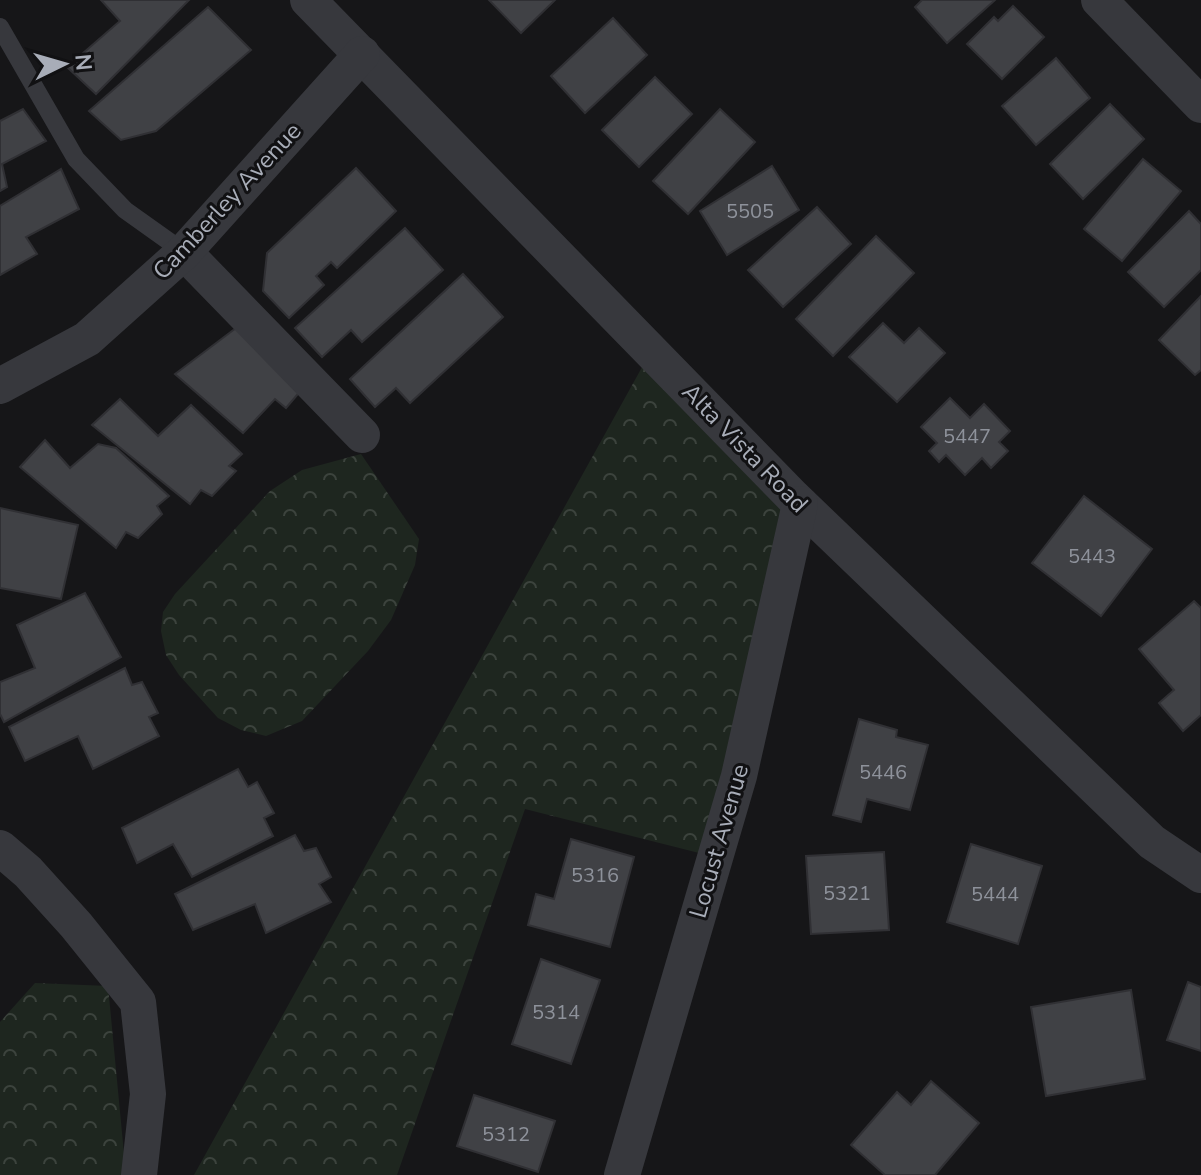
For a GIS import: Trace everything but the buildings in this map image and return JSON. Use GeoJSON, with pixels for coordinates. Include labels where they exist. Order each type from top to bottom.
{"type":"FeatureCollection","features":[{"type":"Feature","properties":{"kind":"street","name":"Alta Vista Road"},"geometry":{"type":"LineString","coordinates":[[308,0],[800,504],[1152,842],[1201,875]]}},
{"type":"Feature","properties":{"kind":"street"},"geometry":{"type":"LineString","coordinates":[[1099,0],[1201,105]]}},
{"type":"Feature","properties":{"kind":"street","name":"Camberley Avenue"},"geometry":{"type":"LineString","coordinates":[[0,386],[87,339],[184,252],[362,54]]}},
{"type":"Feature","properties":{"kind":"street"},"geometry":{"type":"LineString","coordinates":[[184,252],[362,435]]}},
{"type":"Feature","properties":{"kind":"street","name":"Locust Avenue"},"geometry":{"type":"LineString","coordinates":[[622,1175],[739,776],[800,504]]}},
{"type":"Feature","properties":{"kind":"street"},"geometry":{"type":"LineString","coordinates":[[0,848],[28,872],[76,925],[138,1002],[148,1094],[139,1175]]}},
{"type":"Feature","properties":{"kind":"lane"},"geometry":{"type":"LineString","coordinates":[[0,27],[76,159],[125,210],[184,252]]}},
{"type":"Feature","properties":{"kind":"green space"},"geometry":{"type":"Polygon","coordinates":[[[651,351],[793,497],[715,857],[525,809],[397,1175],[194,1175],[651,351]]]}},
{"type":"Feature","properties":{"kind":"green space"},"geometry":{"type":"Polygon","coordinates":[[[361,454],[419,539],[415,565],[391,620],[368,651],[302,721],[266,736],[241,730],[218,718],[179,675],[166,655],[161,631],[163,612],[175,594],[270,491],[302,470],[361,454]]]}},
{"type":"Feature","properties":{"kind":"green space"},"geometry":{"type":"Polygon","coordinates":[[[35,983],[108,986],[126,1175],[0,1175],[0,1022],[35,983]]]}}]}
